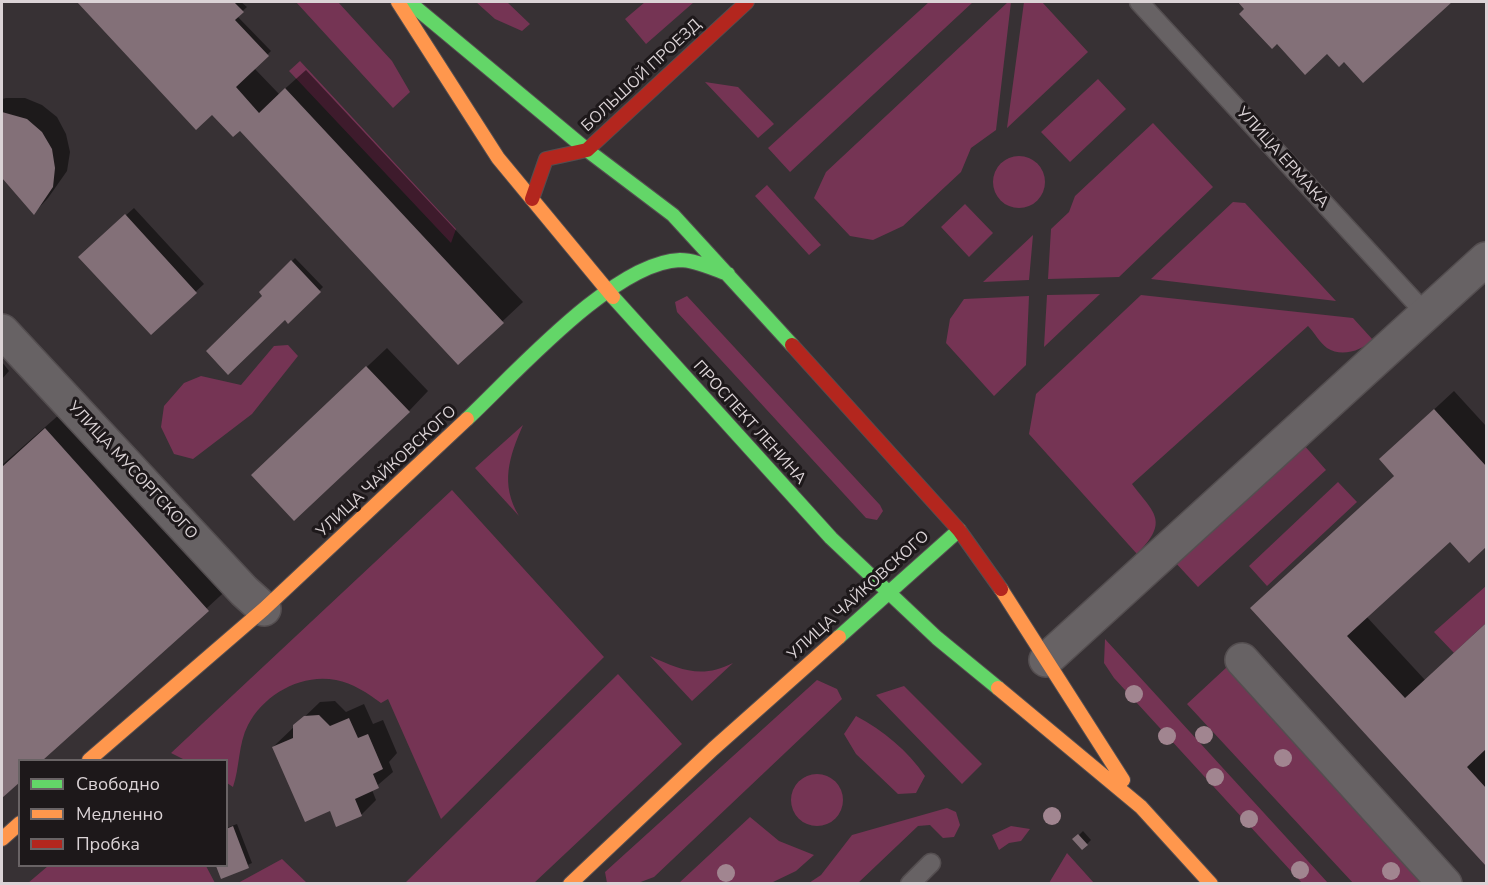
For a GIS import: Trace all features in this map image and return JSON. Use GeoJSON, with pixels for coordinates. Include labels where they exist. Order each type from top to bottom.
{"type":"FeatureCollection","features":[{"type":"Feature","properties":{"kind":"main road","name":"ПРОСПЕКТ ЛЕНИНА"},"geometry":{"type":"LineString","coordinates":[[398,2],[498,158],[608,291],[831,538],[937,638],[1141,807],[1211,884]]}},
{"type":"Feature","properties":{"kind":"main road","name":"ПРОСПЕКТ ЛЕНИНА"},"geometry":{"type":"LineString","coordinates":[[408,2],[587,150],[673,215],[728,274],[958,530],[998,584],[1141,807]]}},
{"type":"Feature","properties":{"kind":"main road","name":"БОЛЬШОЙ ПРОЕЗД"},"geometry":{"type":"LineString","coordinates":[[587,150],[747,2]]}},
{"type":"Feature","properties":{"kind":"main road"},"geometry":{"type":"LineString","coordinates":[[532,199],[546,159],[587,150]]}},
{"type":"Feature","properties":{"kind":"main road","name":"УЛИЦА ЧАЙКОВСКОГО"},"geometry":{"type":"LineString","coordinates":[[90,759],[264,609],[586,307],[608,291],[662,263],[683,260],[728,274]]}},
{"type":"Feature","properties":{"kind":"main road","name":"УЛИЦА ЧАЙКОВСКОГО"},"geometry":{"type":"LineString","coordinates":[[570,884],[713,749],[958,530]]}},
{"type":"Feature","properties":{"kind":"main road"},"geometry":{"type":"LineString","coordinates":[[2,839],[18,825]]}},
{"type":"Feature","properties":{"kind":"street"},"geometry":{"type":"LineString","coordinates":[[1046,660],[1486,259]]}},
{"type":"Feature","properties":{"kind":"street","name":"УЛИЦА МУСОРГСКОГО"},"geometry":{"type":"LineString","coordinates":[[2,332],[244,591],[264,609]]}},
{"type":"Feature","properties":{"kind":"street"},"geometry":{"type":"LineString","coordinates":[[1242,660],[1445,884]]}},
{"type":"Feature","properties":{"kind":"lane","name":"УЛИЦА ЕРМАКА"},"geometry":{"type":"LineString","coordinates":[[1139,2],[1426,314]]}},
{"type":"Feature","properties":{"kind":"lane"},"geometry":{"type":"LineString","coordinates":[[910,884],[931,863]]}},
{"type":"Feature","properties":{"kind":"shaded area"},"geometry":{"type":"Polygon","coordinates":[[[296,2],[338,2],[392,61],[410,92],[393,108],[296,2]]]}},
{"type":"Feature","properties":{"kind":"shaded area"},"geometry":{"type":"Polygon","coordinates":[[[476,2],[507,2],[530,24],[522,31],[495,19],[476,2]]]}},
{"type":"Feature","properties":{"kind":"shaded area"},"geometry":{"type":"Polygon","coordinates":[[[645,2],[694,2],[646,44],[625,19],[645,2]]]}},
{"type":"Feature","properties":{"kind":"shaded area"},"geometry":{"type":"Polygon","coordinates":[[[929,2],[973,2],[790,172],[768,148],[929,2]]]}},
{"type":"Feature","properties":{"kind":"shaded area"},"geometry":{"type":"Polygon","coordinates":[[[1008,2],[1011,2],[996,130],[971,148],[961,172],[903,226],[873,240],[850,236],[814,198],[826,172],[1008,2]]]}},
{"type":"Feature","properties":{"kind":"shaded area"},"geometry":{"type":"Polygon","coordinates":[[[1024,2],[1042,2],[1088,52],[1007,128],[1024,2]]]}},
{"type":"Feature","properties":{"kind":"shaded area"},"geometry":{"type":"Polygon","coordinates":[[[300,61],[456,229],[451,243],[289,71],[300,61]]]}},
{"type":"Feature","properties":{"kind":"shaded area"},"geometry":{"type":"Polygon","coordinates":[[[1098,79],[1126,109],[1070,162],[1041,132],[1098,79]]]}},
{"type":"Feature","properties":{"kind":"shaded area"},"geometry":{"type":"Polygon","coordinates":[[[705,82],[738,87],[774,124],[758,138],[705,82]]]}},
{"type":"Feature","properties":{"kind":"shaded area"},"geometry":{"type":"Polygon","coordinates":[[[1153,123],[1213,187],[1119,277],[1048,279],[1051,229],[1069,212],[1075,196],[1153,123]]]}},
{"type":"Feature","properties":{"kind":"shaded area"},"geometry":{"type":"Polygon","coordinates":[[[1014,156],[1024,156],[1033,160],[1041,168],[1045,182],[1041,196],[1033,204],[1024,208],[1014,208],[1005,204],[997,196],[993,187],[993,177],[997,168],[1005,160],[1014,156]]]}},
{"type":"Feature","properties":{"kind":"shaded area"},"geometry":{"type":"Polygon","coordinates":[[[767,185],[821,245],[809,255],[755,196],[767,185]]]}},
{"type":"Feature","properties":{"kind":"shaded area"},"geometry":{"type":"Polygon","coordinates":[[[1233,202],[1245,203],[1336,301],[1151,279],[1233,202]]]}},
{"type":"Feature","properties":{"kind":"shaded area"},"geometry":{"type":"Polygon","coordinates":[[[965,204],[993,233],[969,257],[941,227],[965,204]]]}},
{"type":"Feature","properties":{"kind":"shaded area"},"geometry":{"type":"Polygon","coordinates":[[[1033,235],[1029,280],[983,282],[1033,235]]]}},
{"type":"Feature","properties":{"kind":"shaded area"},"geometry":{"type":"Polygon","coordinates":[[[1100,294],[1044,347],[1047,295],[1100,294]]]}},
{"type":"Feature","properties":{"kind":"shaded area"},"geometry":{"type":"Polygon","coordinates":[[[1141,295],[1353,318],[1373,340],[1352,352],[1333,351],[1324,346],[1308,326],[1132,484],[1152,510],[1156,525],[1147,543],[1137,554],[1029,434],[1036,394],[1141,295]]]}},
{"type":"Feature","properties":{"kind":"shaded area"},"geometry":{"type":"Polygon","coordinates":[[[687,296],[880,505],[883,511],[877,520],[866,518],[677,312],[675,302],[687,296]]]}},
{"type":"Feature","properties":{"kind":"shaded area"},"geometry":{"type":"Polygon","coordinates":[[[1029,296],[1026,365],[994,396],[946,343],[950,319],[964,299],[1029,296]]]}},
{"type":"Feature","properties":{"kind":"shaded area"},"geometry":{"type":"Polygon","coordinates":[[[288,345],[298,356],[252,414],[193,459],[174,454],[161,427],[164,406],[184,383],[201,376],[241,385],[274,346],[288,345]]]}},
{"type":"Feature","properties":{"kind":"shaded area"},"geometry":{"type":"Polygon","coordinates":[[[523,425],[511,459],[508,482],[513,504],[519,516],[475,468],[523,425]]]}},
{"type":"Feature","properties":{"kind":"shaded area"},"geometry":{"type":"Polygon","coordinates":[[[1303,444],[1326,470],[1198,587],[1174,561],[1303,444]]]}},
{"type":"Feature","properties":{"kind":"shaded area"},"geometry":{"type":"Polygon","coordinates":[[[1338,482],[1357,502],[1267,586],[1249,566],[1338,482]]]}},
{"type":"Feature","properties":{"kind":"shaded area"},"geometry":{"type":"Polygon","coordinates":[[[452,490],[604,657],[441,819],[388,699],[381,703],[360,689],[342,681],[323,679],[297,683],[274,695],[264,704],[255,714],[245,732],[233,787],[228,784],[228,759],[183,759],[171,753],[452,490]]]}},
{"type":"Feature","properties":{"kind":"shaded area"},"geometry":{"type":"Polygon","coordinates":[[[1486,586],[1486,623],[1454,653],[1434,632],[1486,586]]]}},
{"type":"Feature","properties":{"kind":"shaded area"},"geometry":{"type":"Polygon","coordinates":[[[1105,639],[1328,883],[1302,883],[1114,678],[1104,663],[1105,639]]]}},
{"type":"Feature","properties":{"kind":"shaded area"},"geometry":{"type":"Polygon","coordinates":[[[650,656],[681,669],[701,672],[722,668],[733,663],[692,701],[650,656]]]}},
{"type":"Feature","properties":{"kind":"shaded area"},"geometry":{"type":"Polygon","coordinates":[[[1228,666],[1429,883],[1353,883],[1187,704],[1228,666]]]}},
{"type":"Feature","properties":{"kind":"shaded area"},"geometry":{"type":"Polygon","coordinates":[[[618,674],[682,744],[534,883],[405,883],[618,674]]]}},
{"type":"Feature","properties":{"kind":"shaded area"},"geometry":{"type":"Polygon","coordinates":[[[817,680],[837,689],[842,699],[654,877],[638,883],[607,883],[605,872],[817,680]]]}},
{"type":"Feature","properties":{"kind":"shaded area"},"geometry":{"type":"Polygon","coordinates":[[[904,686],[982,764],[962,784],[876,695],[904,686]]]}},
{"type":"Feature","properties":{"kind":"shaded area"},"geometry":{"type":"Polygon","coordinates":[[[856,716],[876,728],[911,758],[925,776],[916,793],[898,794],[856,754],[844,734],[856,716]]]}},
{"type":"Feature","properties":{"kind":"shaded area"},"geometry":{"type":"Polygon","coordinates":[[[812,774],[822,774],[836,781],[843,800],[836,819],[822,826],[812,826],[802,822],[795,815],[791,805],[791,795],[795,785],[802,778],[812,774]]]}},
{"type":"Feature","properties":{"kind":"shaded area"},"geometry":{"type":"Polygon","coordinates":[[[947,808],[956,812],[960,825],[954,837],[943,838],[930,825],[918,826],[858,883],[809,883],[821,875],[852,835],[947,808]]]}},
{"type":"Feature","properties":{"kind":"shaded area"},"geometry":{"type":"Polygon","coordinates":[[[750,817],[779,841],[814,855],[796,871],[771,883],[679,883],[750,817]]]}},
{"type":"Feature","properties":{"kind":"shaded area"},"geometry":{"type":"Polygon","coordinates":[[[1011,826],[1030,829],[1021,841],[1009,843],[999,850],[992,835],[1011,826]]]}},
{"type":"Feature","properties":{"kind":"shaded area"},"geometry":{"type":"Polygon","coordinates":[[[1067,853],[1094,883],[1049,883],[1067,853]]]}},
{"type":"Feature","properties":{"kind":"shaded area"},"geometry":{"type":"Polygon","coordinates":[[[282,859],[307,883],[238,883],[282,859]]]}},
{"type":"Feature","properties":{"kind":"shaded area"},"geometry":{"type":"Polygon","coordinates":[[[47,867],[207,867],[215,883],[28,883],[47,867]]]}},
{"type":"Feature","properties":{"kind":"building"},"geometry":{"type":"Polygon","coordinates":[[[77,2],[234,2],[244,12],[235,20],[269,56],[236,87],[259,113],[285,88],[504,323],[458,365],[240,131],[233,137],[212,115],[196,130],[77,2]]]}},
{"type":"Feature","properties":{"kind":"building"},"geometry":{"type":"Polygon","coordinates":[[[1238,2],[1452,2],[1363,83],[1344,62],[1339,67],[1327,54],[1305,75],[1277,44],[1272,49],[1239,14],[1244,9],[1238,2]]]}},
{"type":"Feature","properties":{"kind":"building"},"geometry":{"type":"Polygon","coordinates":[[[2,112],[27,119],[42,132],[52,149],[55,168],[53,187],[34,215],[2,178],[2,112]]]}},
{"type":"Feature","properties":{"kind":"building"},"geometry":{"type":"Polygon","coordinates":[[[125,214],[197,293],[151,335],[78,257],[125,214]]]}},
{"type":"Feature","properties":{"kind":"building"},"geometry":{"type":"Polygon","coordinates":[[[291,260],[321,292],[288,324],[285,320],[228,375],[206,351],[262,296],[259,292],[291,260]]]}},
{"type":"Feature","properties":{"kind":"building"},"geometry":{"type":"Polygon","coordinates":[[[366,366],[410,412],[294,521],[251,475],[366,366]]]}},
{"type":"Feature","properties":{"kind":"building"},"geometry":{"type":"Polygon","coordinates":[[[1434,409],[1486,466],[1486,547],[1469,563],[1450,542],[1347,636],[1405,698],[1486,623],[1486,749],[1467,767],[1486,788],[1486,866],[1250,608],[1394,476],[1379,459],[1434,409]]]}},
{"type":"Feature","properties":{"kind":"building"},"geometry":{"type":"Polygon","coordinates":[[[45,428],[209,611],[44,759],[18,759],[18,784],[2,798],[2,467],[45,428]]]}},
{"type":"Feature","properties":{"kind":"building"},"geometry":{"type":"Polygon","coordinates":[[[319,715],[330,726],[349,718],[358,738],[368,734],[383,769],[373,774],[379,788],[355,799],[362,816],[336,827],[330,811],[305,822],[272,747],[293,738],[293,725],[304,716],[319,715]]]}},
{"type":"Feature","properties":{"kind":"building"},"geometry":{"type":"Polygon","coordinates":[[[233,826],[249,868],[221,879],[216,867],[228,867],[228,828],[233,826]]]}},
{"type":"Feature","properties":{"kind":"building"},"geometry":{"type":"Polygon","coordinates":[[[1078,834],[1088,845],[1082,850],[1072,839],[1078,834]]]}},
{"type":"Feature","properties":{"kind":"traffic: fast"},"geometry":{"type":"LineString","coordinates":[[409,2],[587,150],[673,215],[792,345]]}},
{"type":"Feature","properties":{"kind":"traffic: fast"},"geometry":{"type":"LineString","coordinates":[[467,419],[567,323],[596,299],[626,279],[654,266],[680,260],[698,263],[728,274]]}},
{"type":"Feature","properties":{"kind":"traffic: fast"},"geometry":{"type":"LineString","coordinates":[[613,297],[831,538],[937,638],[998,688]]}},
{"type":"Feature","properties":{"kind":"traffic: fast"},"geometry":{"type":"LineString","coordinates":[[839,637],[959,530]]}},
{"type":"Feature","properties":{"kind":"traffic: slow"},"geometry":{"type":"LineString","coordinates":[[398,2],[498,158],[613,297]]}},
{"type":"Feature","properties":{"kind":"traffic: slow"},"geometry":{"type":"LineString","coordinates":[[90,759],[264,609],[467,419]]}},
{"type":"Feature","properties":{"kind":"traffic: slow"},"geometry":{"type":"LineString","coordinates":[[1001,589],[1123,780]]}},
{"type":"Feature","properties":{"kind":"traffic: slow"},"geometry":{"type":"LineString","coordinates":[[570,884],[713,749],[839,637]]}},
{"type":"Feature","properties":{"kind":"traffic: slow"},"geometry":{"type":"LineString","coordinates":[[998,688],[1141,807],[1211,884]]}},
{"type":"Feature","properties":{"kind":"traffic: slow"},"geometry":{"type":"LineString","coordinates":[[2,839],[18,825]]}},
{"type":"Feature","properties":{"kind":"traffic: jam"},"geometry":{"type":"LineString","coordinates":[[532,199],[546,159],[587,150],[747,2]]}},
{"type":"Feature","properties":{"kind":"traffic: jam"},"geometry":{"type":"LineString","coordinates":[[792,345],[959,530],[1001,589]]}}]}
